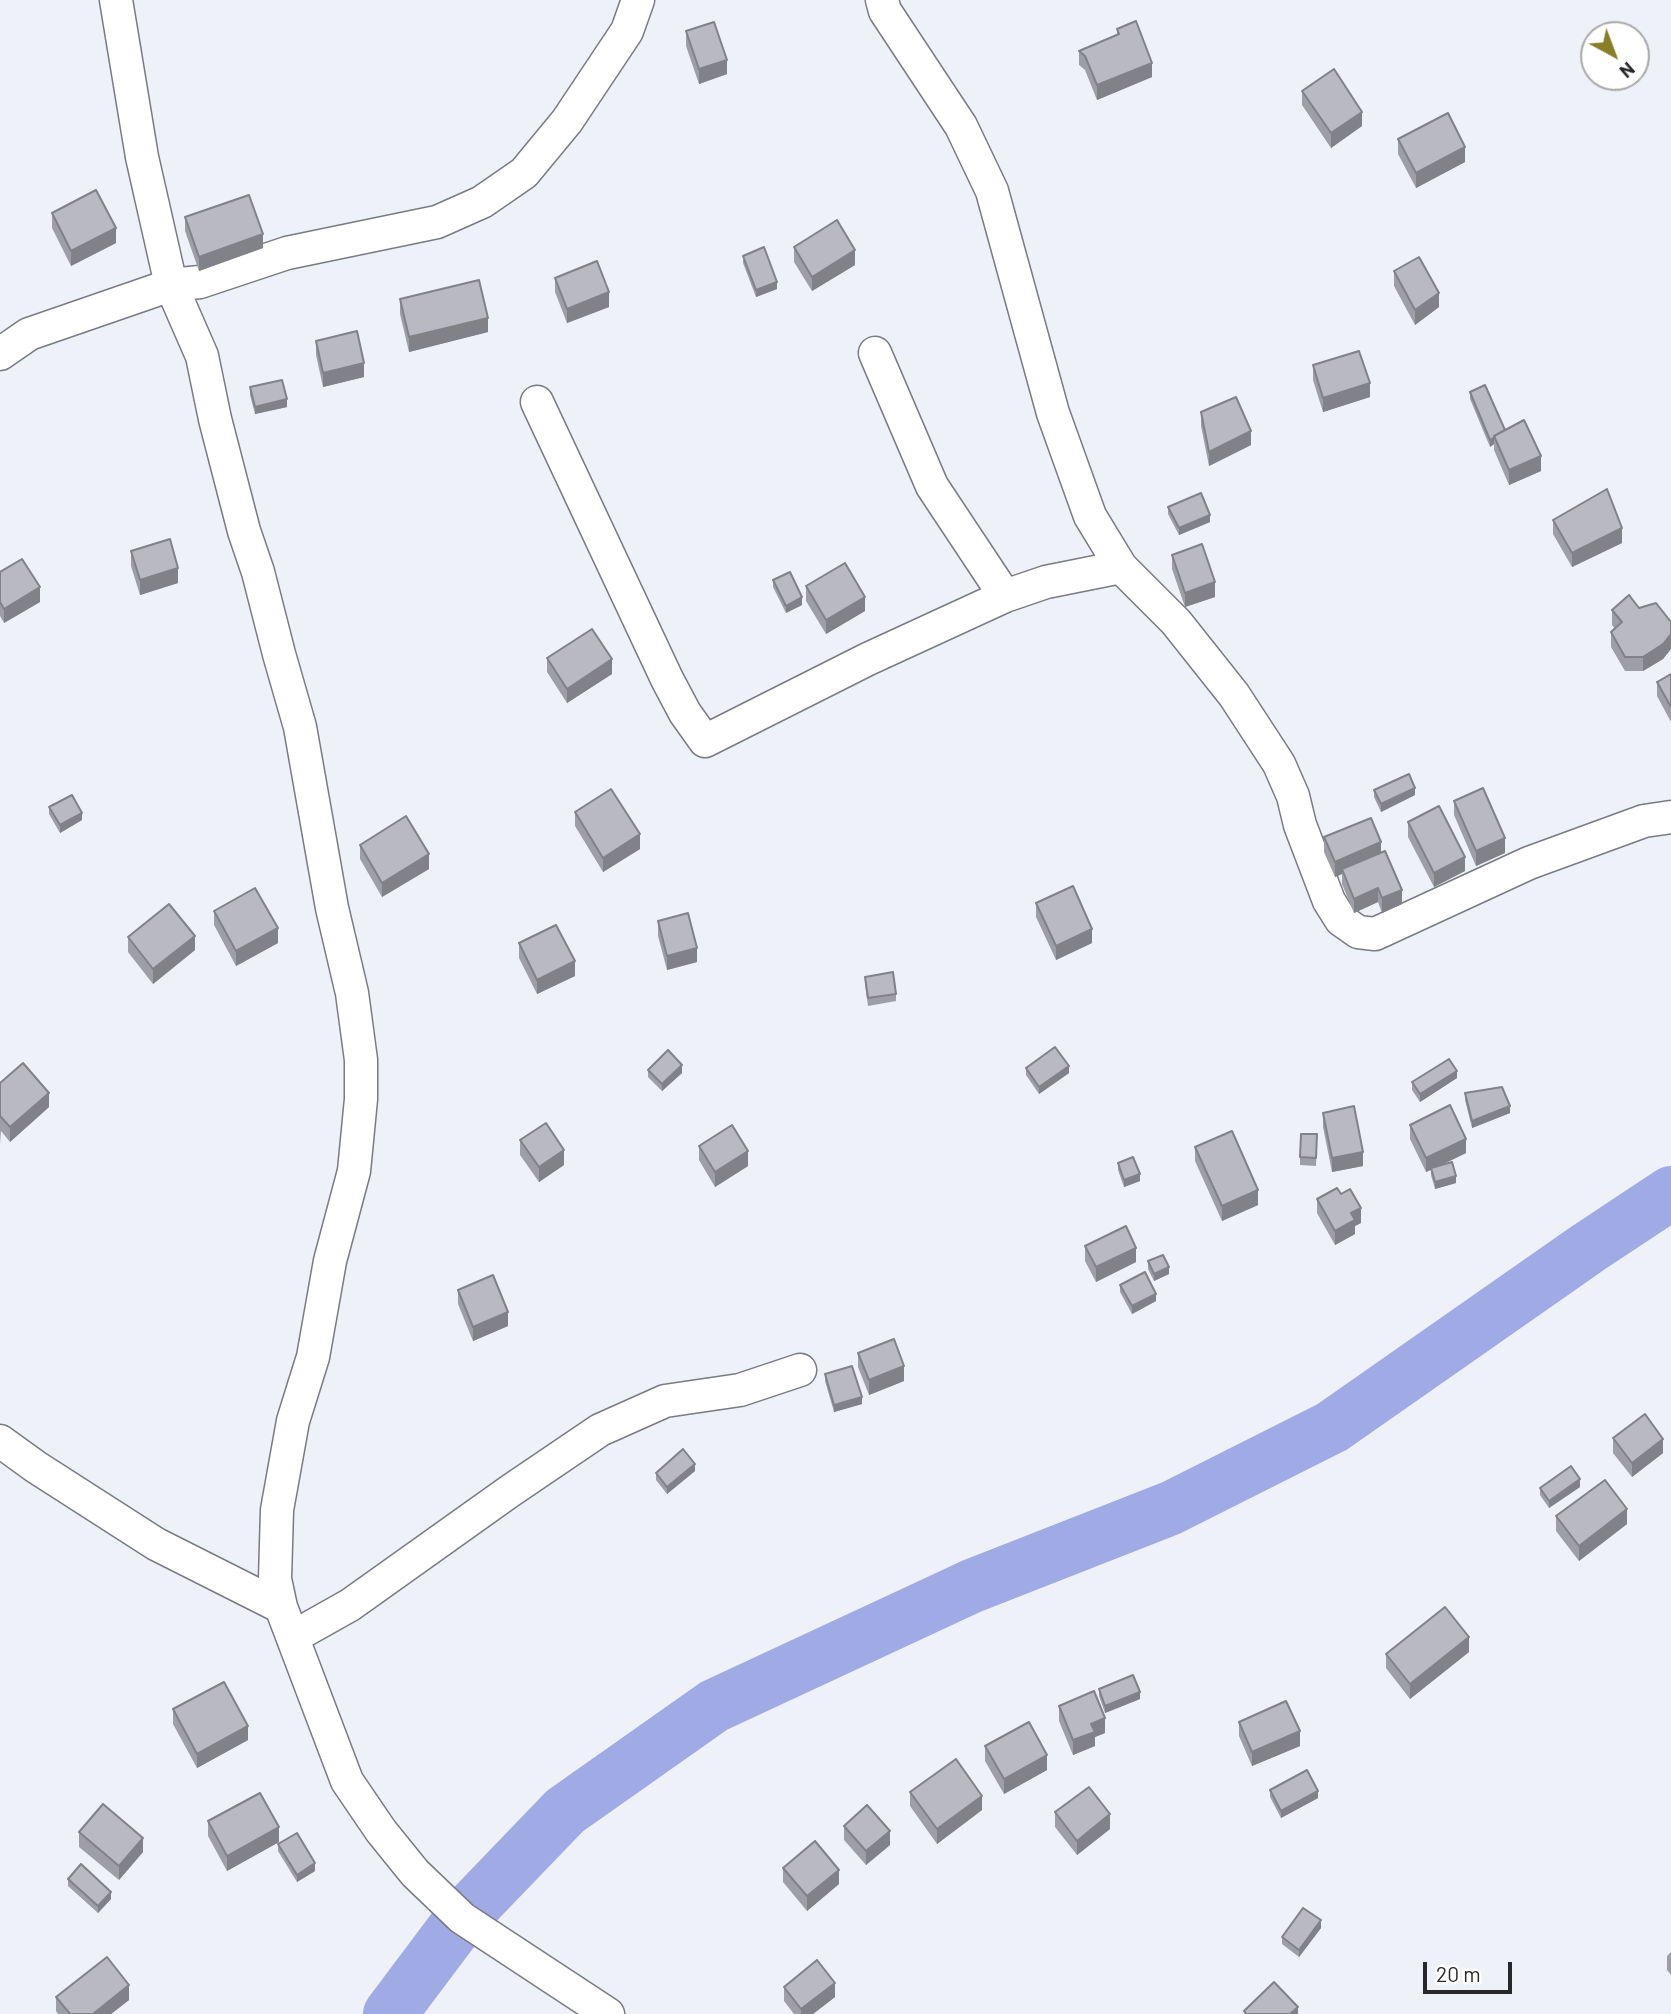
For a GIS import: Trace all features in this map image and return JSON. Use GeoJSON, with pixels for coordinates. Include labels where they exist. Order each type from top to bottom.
{"type":"FeatureCollection","features":[{"type":"Feature","properties":{"kind":"street"},"geometry":{"type":"LineString","coordinates":[[116,0],[142,157],[171,285],[202,356],[241,519],[300,727],[332,908],[352,993],[361,1060],[361,1099],[354,1171],[330,1261],[313,1357],[293,1421],[278,1510],[275,1579],[281,1607],[347,1781],[381,1831],[415,1873],[462,1918],[608,2014]]}},
{"type":"Feature","properties":{"kind":"street"},"geometry":{"type":"LineString","coordinates":[[0,354],[29,334],[171,285],[200,282],[287,253],[437,222],[482,202],[524,173],[566,121],[627,31],[638,0]]}},
{"type":"Feature","properties":{"kind":"street"},"geometry":{"type":"LineString","coordinates":[[882,0],[885,11],[961,126],[992,191],[1053,413],[1090,516],[1121,567],[1175,622],[1234,695],[1272,752],[1293,796],[1300,825],[1329,901],[1341,920],[1358,932],[1375,933],[1529,863],[1644,821],[1671,817]]}},
{"type":"Feature","properties":{"kind":"street"},"geometry":{"type":"LineString","coordinates":[[874,353],[932,486],[1005,596]]}},
{"type":"Feature","properties":{"kind":"street"},"geometry":{"type":"LineString","coordinates":[[537,402],[667,679],[685,713],[705,741],[868,659],[1005,596],[1046,582],[1121,567]]}},
{"type":"Feature","properties":{"kind":"street"},"geometry":{"type":"LineString","coordinates":[[293,1637],[350,1605],[600,1430],[665,1401],[740,1390],[800,1370]]}},
{"type":"Feature","properties":{"kind":"street"},"geometry":{"type":"LineString","coordinates":[[0,1441],[156,1544],[281,1607]]}},
{"type":"Feature","properties":{"kind":"building"},"geometry":{"type":"Polygon","coordinates":[[[1136,21],[1152,63],[1097,85],[1085,56],[1079,51],[1119,34],[1117,29],[1136,21]]]}},
{"type":"Feature","properties":{"kind":"building"},"geometry":{"type":"Polygon","coordinates":[[[714,22],[727,60],[699,69],[686,31],[714,22]]]}},
{"type":"Feature","properties":{"kind":"building"},"geometry":{"type":"Polygon","coordinates":[[[1334,69],[1362,112],[1331,133],[1302,91],[1334,69]]]}},
{"type":"Feature","properties":{"kind":"building"},"geometry":{"type":"Polygon","coordinates":[[[1448,113],[1465,147],[1416,173],[1398,139],[1448,113]]]}},
{"type":"Feature","properties":{"kind":"building"},"geometry":{"type":"Polygon","coordinates":[[[96,190],[116,228],[71,251],[52,213],[96,190]]]}},
{"type":"Feature","properties":{"kind":"building"},"geometry":{"type":"Polygon","coordinates":[[[249,195],[263,234],[199,257],[185,217],[249,195]]]}},
{"type":"Feature","properties":{"kind":"building"},"geometry":{"type":"Polygon","coordinates":[[[837,220],[855,250],[812,277],[794,247],[837,220]]]}},
{"type":"Feature","properties":{"kind":"building"},"geometry":{"type":"Polygon","coordinates":[[[764,247],[777,282],[756,290],[743,256],[764,247]]]}},
{"type":"Feature","properties":{"kind":"building"},"geometry":{"type":"Polygon","coordinates":[[[1419,257],[1439,293],[1415,310],[1394,271],[1419,257]]]}},
{"type":"Feature","properties":{"kind":"building"},"geometry":{"type":"Polygon","coordinates":[[[597,261],[609,292],[567,309],[555,278],[597,261]]]}},
{"type":"Feature","properties":{"kind":"building"},"geometry":{"type":"Polygon","coordinates":[[[479,280],[488,318],[409,337],[400,299],[479,280]]]}},
{"type":"Feature","properties":{"kind":"building"},"geometry":{"type":"Polygon","coordinates":[[[357,331],[364,363],[323,373],[316,341],[357,331]]]}},
{"type":"Feature","properties":{"kind":"building"},"geometry":{"type":"Polygon","coordinates":[[[1359,351],[1370,383],[1323,398],[1313,365],[1359,351]]]}},
{"type":"Feature","properties":{"kind":"building"},"geometry":{"type":"Polygon","coordinates":[[[282,380],[287,399],[255,407],[250,387],[282,380]]]}},
{"type":"Feature","properties":{"kind":"building"},"geometry":{"type":"Polygon","coordinates":[[[1485,385],[1505,430],[1490,440],[1470,392],[1485,385]]]}},
{"type":"Feature","properties":{"kind":"building"},"geometry":{"type":"Polygon","coordinates":[[[1236,397],[1251,431],[1209,452],[1201,412],[1236,397]]]}},
{"type":"Feature","properties":{"kind":"building"},"geometry":{"type":"Polygon","coordinates":[[[1524,420],[1541,456],[1509,470],[1494,436],[1524,420]]]}},
{"type":"Feature","properties":{"kind":"building"},"geometry":{"type":"Polygon","coordinates":[[[1607,489],[1622,528],[1572,553],[1553,520],[1607,489]]]}},
{"type":"Feature","properties":{"kind":"building"},"geometry":{"type":"Polygon","coordinates":[[[1201,493],[1210,515],[1179,528],[1168,507],[1201,493]]]}},
{"type":"Feature","properties":{"kind":"building"},"geometry":{"type":"Polygon","coordinates":[[[170,539],[178,568],[140,580],[131,551],[170,539]]]}},
{"type":"Feature","properties":{"kind":"building"},"geometry":{"type":"Polygon","coordinates":[[[1202,544],[1215,582],[1185,593],[1172,555],[1202,544]]]}},
{"type":"Feature","properties":{"kind":"building"},"geometry":{"type":"Polygon","coordinates":[[[22,559],[40,587],[4,609],[0,602],[0,572],[22,559]]]}},
{"type":"Feature","properties":{"kind":"building"},"geometry":{"type":"Polygon","coordinates":[[[845,563],[865,597],[826,620],[806,586],[845,563]]]}},
{"type":"Feature","properties":{"kind":"building"},"geometry":{"type":"Polygon","coordinates":[[[790,572],[802,597],[786,606],[773,580],[790,572]]]}},
{"type":"Feature","properties":{"kind":"building"},"geometry":{"type":"Polygon","coordinates":[[[1629,595],[1639,608],[1656,603],[1671,622],[1671,634],[1663,644],[1643,657],[1625,657],[1611,632],[1622,622],[1612,610],[1629,595]]]}},
{"type":"Feature","properties":{"kind":"building"},"geometry":{"type":"Polygon","coordinates":[[[592,629],[612,659],[567,689],[547,658],[592,629]]]}},
{"type":"Feature","properties":{"kind":"building"},"geometry":{"type":"Polygon","coordinates":[[[1671,674],[1671,707],[1657,682],[1671,674]]]}},
{"type":"Feature","properties":{"kind":"building"},"geometry":{"type":"Polygon","coordinates":[[[1409,774],[1415,788],[1381,804],[1374,790],[1409,774]]]}},
{"type":"Feature","properties":{"kind":"building"},"geometry":{"type":"Polygon","coordinates":[[[1483,788],[1505,838],[1476,851],[1454,801],[1483,788]]]}},
{"type":"Feature","properties":{"kind":"building"},"geometry":{"type":"Polygon","coordinates":[[[611,789],[640,834],[603,858],[575,812],[611,789]]]}},
{"type":"Feature","properties":{"kind":"building"},"geometry":{"type":"Polygon","coordinates":[[[72,795],[82,813],[60,825],[49,807],[72,795]]]}},
{"type":"Feature","properties":{"kind":"building"},"geometry":{"type":"Polygon","coordinates":[[[1439,806],[1465,857],[1434,873],[1408,822],[1439,806]]]}},
{"type":"Feature","properties":{"kind":"building"},"geometry":{"type":"Polygon","coordinates":[[[406,816],[429,854],[382,883],[360,845],[406,816]]]}},
{"type":"Feature","properties":{"kind":"building"},"geometry":{"type":"Polygon","coordinates":[[[1371,818],[1381,842],[1335,862],[1324,837],[1371,818]]]}},
{"type":"Feature","properties":{"kind":"building"},"geometry":{"type":"Polygon","coordinates":[[[1385,851],[1402,890],[1382,898],[1378,888],[1354,899],[1342,869],[1385,851]]]}},
{"type":"Feature","properties":{"kind":"building"},"geometry":{"type":"Polygon","coordinates":[[[1073,886],[1092,929],[1056,946],[1036,903],[1073,886]]]}},
{"type":"Feature","properties":{"kind":"building"},"geometry":{"type":"Polygon","coordinates":[[[255,888],[278,928],[236,951],[214,911],[255,888]]]}},
{"type":"Feature","properties":{"kind":"building"},"geometry":{"type":"Polygon","coordinates":[[[169,904],[195,936],[153,969],[128,937],[169,904]]]}},
{"type":"Feature","properties":{"kind":"building"},"geometry":{"type":"Polygon","coordinates":[[[688,913],[697,948],[667,956],[658,921],[688,913]]]}},
{"type":"Feature","properties":{"kind":"building"},"geometry":{"type":"Polygon","coordinates":[[[556,925],[575,961],[537,980],[519,943],[556,925]]]}},
{"type":"Feature","properties":{"kind":"building"},"geometry":{"type":"Polygon","coordinates":[[[893,972],[896,994],[868,998],[865,977],[893,972]]]}},
{"type":"Feature","properties":{"kind":"building"},"geometry":{"type":"Polygon","coordinates":[[[1055,1047],[1069,1066],[1039,1087],[1026,1068],[1055,1047]]]}},
{"type":"Feature","properties":{"kind":"building"},"geometry":{"type":"Polygon","coordinates":[[[668,1050],[682,1065],[662,1084],[648,1070],[668,1050]]]}},
{"type":"Feature","properties":{"kind":"building"},"geometry":{"type":"Polygon","coordinates":[[[1449,1059],[1457,1071],[1420,1094],[1412,1082],[1449,1059]]]}},
{"type":"Feature","properties":{"kind":"building"},"geometry":{"type":"Polygon","coordinates":[[[23,1063],[49,1093],[10,1127],[0,1116],[0,1083],[23,1063]]]}},
{"type":"Feature","properties":{"kind":"building"},"geometry":{"type":"Polygon","coordinates":[[[1502,1087],[1510,1106],[1472,1121],[1465,1093],[1502,1087]]]}},
{"type":"Feature","properties":{"kind":"building"},"geometry":{"type":"Polygon","coordinates":[[[1450,1105],[1466,1139],[1426,1158],[1410,1125],[1450,1105]]]}},
{"type":"Feature","properties":{"kind":"building"},"geometry":{"type":"Polygon","coordinates":[[[1354,1106],[1363,1152],[1332,1158],[1323,1113],[1354,1106]]]}},
{"type":"Feature","properties":{"kind":"building"},"geometry":{"type":"Polygon","coordinates":[[[546,1123],[564,1150],[539,1167],[520,1140],[546,1123]]]}},
{"type":"Feature","properties":{"kind":"building"},"geometry":{"type":"Polygon","coordinates":[[[732,1125],[748,1151],[715,1172],[699,1146],[732,1125]]]}},
{"type":"Feature","properties":{"kind":"building"},"geometry":{"type":"Polygon","coordinates":[[[1232,1131],[1258,1190],[1222,1206],[1195,1147],[1232,1131]]]}},
{"type":"Feature","properties":{"kind":"building"},"geometry":{"type":"Polygon","coordinates":[[[1301,1134],[1317,1134],[1316,1158],[1300,1157],[1301,1134]]]}},
{"type":"Feature","properties":{"kind":"building"},"geometry":{"type":"Polygon","coordinates":[[[1133,1157],[1140,1174],[1124,1180],[1118,1163],[1133,1157]]]}},
{"type":"Feature","properties":{"kind":"building"},"geometry":{"type":"Polygon","coordinates":[[[1452,1162],[1456,1176],[1435,1182],[1431,1168],[1452,1162]]]}},
{"type":"Feature","properties":{"kind":"building"},"geometry":{"type":"Polygon","coordinates":[[[1337,1188],[1341,1194],[1350,1189],[1361,1208],[1351,1213],[1355,1220],[1335,1231],[1317,1199],[1337,1188]]]}},
{"type":"Feature","properties":{"kind":"building"},"geometry":{"type":"Polygon","coordinates":[[[1126,1226],[1136,1248],[1096,1267],[1085,1246],[1126,1226]]]}},
{"type":"Feature","properties":{"kind":"building"},"geometry":{"type":"Polygon","coordinates":[[[1163,1255],[1169,1267],[1154,1274],[1148,1261],[1163,1255]]]}},
{"type":"Feature","properties":{"kind":"building"},"geometry":{"type":"Polygon","coordinates":[[[1145,1272],[1156,1294],[1132,1306],[1120,1285],[1145,1272]]]}},
{"type":"Feature","properties":{"kind":"building"},"geometry":{"type":"Polygon","coordinates":[[[493,1275],[508,1312],[473,1327],[458,1290],[493,1275]]]}},
{"type":"Feature","properties":{"kind":"building"},"geometry":{"type":"Polygon","coordinates":[[[894,1339],[904,1366],[869,1380],[858,1353],[894,1339]]]}},
{"type":"Feature","properties":{"kind":"building"},"geometry":{"type":"Polygon","coordinates":[[[852,1366],[862,1397],[834,1405],[825,1374],[852,1366]]]}},
{"type":"Feature","properties":{"kind":"building"},"geometry":{"type":"Polygon","coordinates":[[[1645,1414],[1663,1439],[1632,1463],[1613,1438],[1645,1414]]]}},
{"type":"Feature","properties":{"kind":"building"},"geometry":{"type":"Polygon","coordinates":[[[683,1449],[695,1464],[667,1487],[656,1473],[683,1449]]]}},
{"type":"Feature","properties":{"kind":"building"},"geometry":{"type":"Polygon","coordinates":[[[1571,1466],[1580,1479],[1549,1501],[1540,1488],[1571,1466]]]}},
{"type":"Feature","properties":{"kind":"building"},"geometry":{"type":"Polygon","coordinates":[[[1605,1480],[1627,1509],[1579,1546],[1556,1516],[1605,1480]]]}},
{"type":"Feature","properties":{"kind":"building"},"geometry":{"type":"Polygon","coordinates":[[[1445,1607],[1469,1637],[1410,1684],[1386,1654],[1445,1607]]]}},
{"type":"Feature","properties":{"kind":"building"},"geometry":{"type":"Polygon","coordinates":[[[1133,1675],[1140,1692],[1105,1706],[1099,1689],[1133,1675]]]}},
{"type":"Feature","properties":{"kind":"building"},"geometry":{"type":"Polygon","coordinates":[[[224,1682],[248,1726],[197,1754],[173,1709],[224,1682]]]}},
{"type":"Feature","properties":{"kind":"building"},"geometry":{"type":"Polygon","coordinates":[[[1094,1691],[1105,1718],[1091,1724],[1095,1732],[1073,1740],[1059,1706],[1094,1691]]]}},
{"type":"Feature","properties":{"kind":"building"},"geometry":{"type":"Polygon","coordinates":[[[1286,1701],[1300,1731],[1252,1752],[1239,1722],[1286,1701]]]}},
{"type":"Feature","properties":{"kind":"building"},"geometry":{"type":"Polygon","coordinates":[[[1029,1722],[1047,1755],[1004,1779],[985,1746],[1029,1722]]]}},
{"type":"Feature","properties":{"kind":"building"},"geometry":{"type":"Polygon","coordinates":[[[956,1759],[982,1796],[937,1829],[910,1792],[956,1759]]]}},
{"type":"Feature","properties":{"kind":"building"},"geometry":{"type":"Polygon","coordinates":[[[1307,1770],[1318,1791],[1281,1811],[1270,1790],[1307,1770]]]}},
{"type":"Feature","properties":{"kind":"building"},"geometry":{"type":"Polygon","coordinates":[[[1089,1787],[1110,1814],[1077,1841],[1055,1812],[1089,1787]]]}},
{"type":"Feature","properties":{"kind":"building"},"geometry":{"type":"Polygon","coordinates":[[[260,1793],[279,1827],[227,1856],[208,1821],[260,1793]]]}},
{"type":"Feature","properties":{"kind":"building"},"geometry":{"type":"Polygon","coordinates":[[[103,1804],[143,1838],[119,1866],[79,1832],[103,1804]]]}},
{"type":"Feature","properties":{"kind":"building"},"geometry":{"type":"Polygon","coordinates":[[[867,1805],[890,1831],[866,1851],[844,1826],[867,1805]]]}},
{"type":"Feature","properties":{"kind":"building"},"geometry":{"type":"Polygon","coordinates":[[[297,1833],[315,1863],[297,1875],[278,1844],[297,1833]]]}},
{"type":"Feature","properties":{"kind":"building"},"geometry":{"type":"Polygon","coordinates":[[[815,1841],[839,1870],[807,1896],[783,1868],[815,1841]]]}},
{"type":"Feature","properties":{"kind":"building"},"geometry":{"type":"Polygon","coordinates":[[[81,1864],[111,1892],[98,1906],[68,1879],[81,1864]]]}},
{"type":"Feature","properties":{"kind":"building"},"geometry":{"type":"Polygon","coordinates":[[[1303,1908],[1321,1920],[1299,1950],[1282,1937],[1303,1908]]]}},
{"type":"Feature","properties":{"kind":"building"},"geometry":{"type":"Polygon","coordinates":[[[107,1957],[129,1985],[93,2014],[70,2014],[56,1997],[107,1957]]]}},
{"type":"Feature","properties":{"kind":"building"},"geometry":{"type":"Polygon","coordinates":[[[817,1960],[835,1983],[801,2009],[784,1987],[817,1960]]]}},
{"type":"Feature","properties":{"kind":"building"},"geometry":{"type":"Polygon","coordinates":[[[1274,1982],[1298,2007],[1290,2014],[1246,2014],[1244,2011],[1274,1982]]]}},
{"type":"Feature","properties":{"kind":"waterway"},"geometry":{"type":"LineString","coordinates":[[390,2014],[462,1918],[565,1811],[714,1706],[972,1586],[1171,1508],[1332,1427],[1671,1193]]}}]}
